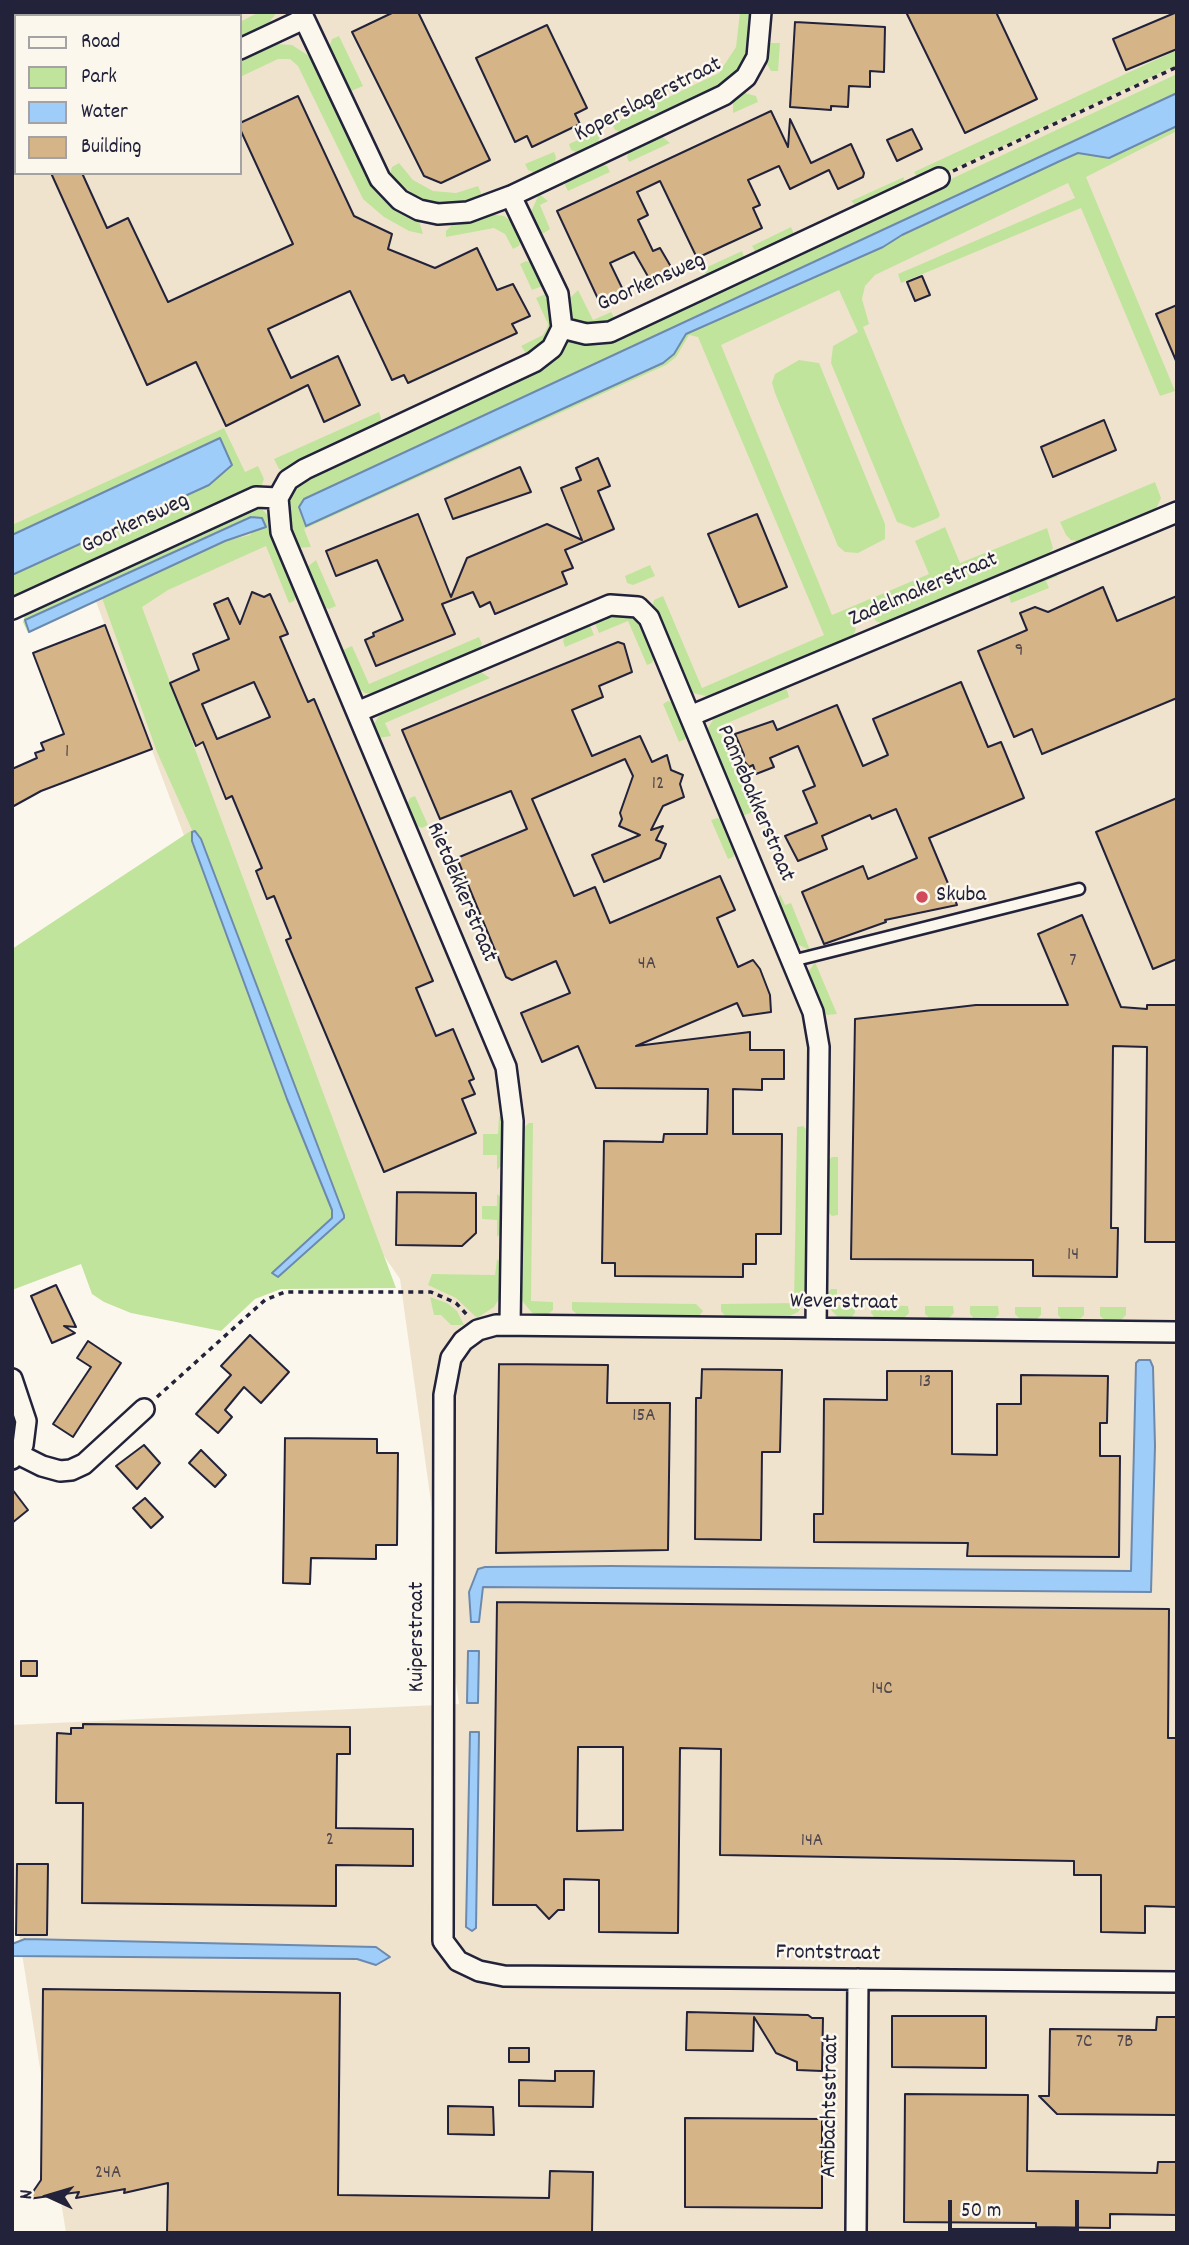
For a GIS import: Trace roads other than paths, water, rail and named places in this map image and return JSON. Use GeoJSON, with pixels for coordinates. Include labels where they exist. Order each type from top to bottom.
{"type":"FeatureCollection","features":[{"type":"Feature","properties":{"kind":"street","name":"Koperslagerstraat"},"geometry":{"type":"LineString","coordinates":[[242,48],[303,15],[380,179],[400,200],[429,213],[457,214],[511,196],[736,87],[746,77],[757,57],[761,12]]}},
{"type":"Feature","properties":{"kind":"street","name":"Goorkensweg"},"geometry":{"type":"LineString","coordinates":[[562,328],[586,334],[610,332],[939,178]]}},
{"type":"Feature","properties":{"kind":"street"},"geometry":{"type":"LineString","coordinates":[[278,498],[288,480],[304,469],[534,362],[552,348],[562,328],[558,294],[511,196]]}},
{"type":"Feature","properties":{"kind":"street","name":"Goorkensweg"},"geometry":{"type":"LineString","coordinates":[[12,609],[256,496],[278,498]]}},
{"type":"Feature","properties":{"kind":"street","name":"Rietdekkerstraat"},"geometry":{"type":"LineString","coordinates":[[278,498],[281,532],[506,1067],[513,1121],[510,1325]]}},
{"type":"Feature","properties":{"kind":"street","name":"Zadelmakerstraat"},"geometry":{"type":"LineString","coordinates":[[690,716],[1177,512]]}},
{"type":"Feature","properties":{"kind":"street","name":"Pannebakkerstraat"},"geometry":{"type":"LineString","coordinates":[[357,712],[610,605],[638,607],[649,618],[813,1012],[818,1047],[816,1328]]}},
{"type":"Feature","properties":{"kind":"street","name":"Weverstraat"},"geometry":{"type":"LineString","coordinates":[[510,1325],[1177,1332]]}},
{"type":"Feature","properties":{"kind":"street","name":"Kuiperstraat"},"geometry":{"type":"LineString","coordinates":[[479,1971],[458,1961],[443,1941],[444,1395],[451,1358],[463,1341],[478,1331],[510,1325]]}},
{"type":"Feature","properties":{"kind":"street"},"geometry":{"type":"LineString","coordinates":[[12,1379],[26,1421],[26,1436],[15,1457],[60,1471],[71,1470],[84,1464],[144,1409]]}},
{"type":"Feature","properties":{"kind":"street","name":"Frontstraat"},"geometry":{"type":"LineString","coordinates":[[479,1971],[504,1976],[1177,1982]]}},
{"type":"Feature","properties":{"kind":"street","name":"Ambachtsstraat"},"geometry":{"type":"LineString","coordinates":[[856,2233],[858,1979]]}},
{"type":"Feature","properties":{"kind":"lane"},"geometry":{"type":"LineString","coordinates":[[792,961],[1079,890]]}},
{"type":"Feature","properties":{"kind":"water"},"geometry":{"type":"Polygon","coordinates":[[[1177,93],[1177,126],[1109,158],[1078,153],[1060,161],[902,235],[883,247],[686,334],[674,354],[663,363],[306,526],[299,507],[304,499],[1177,93]]]}},
{"type":"Feature","properties":{"kind":"water"},"geometry":{"type":"Polygon","coordinates":[[[220,438],[232,465],[209,485],[12,575],[12,535],[220,438]]]}},
{"type":"Feature","properties":{"kind":"water"},"geometry":{"type":"Polygon","coordinates":[[[251,517],[262,518],[266,527],[225,541],[29,632],[25,620],[251,517]]]}},
{"type":"Feature","properties":{"kind":"water"},"geometry":{"type":"Polygon","coordinates":[[[195,831],[201,839],[344,1215],[344,1218],[278,1277],[272,1273],[332,1218],[332,1210],[287,1099],[192,841],[192,832],[195,831]]]}},
{"type":"Feature","properties":{"kind":"water"},"geometry":{"type":"Polygon","coordinates":[[[1139,1360],[1150,1360],[1153,1367],[1155,1446],[1151,1592],[483,1587],[479,1622],[471,1622],[469,1592],[478,1569],[485,1567],[1131,1571],[1136,1363],[1139,1360]]]}},
{"type":"Feature","properties":{"kind":"water"},"geometry":{"type":"Polygon","coordinates":[[[468,1651],[479,1651],[478,1703],[467,1703],[468,1651]]]}},
{"type":"Feature","properties":{"kind":"water"},"geometry":{"type":"Polygon","coordinates":[[[470,1732],[479,1732],[476,1928],[472,1931],[466,1927],[470,1732]]]}},
{"type":"Feature","properties":{"kind":"water"},"geometry":{"type":"Polygon","coordinates":[[[25,1939],[376,1947],[390,1957],[376,1965],[357,1959],[13,1956],[12,1944],[25,1939]]]}},
{"type":"Feature","properties":{"kind":"place","name":"Skuba"},"geometry":{"type":"Point","coordinates":[922,897]}}]}
